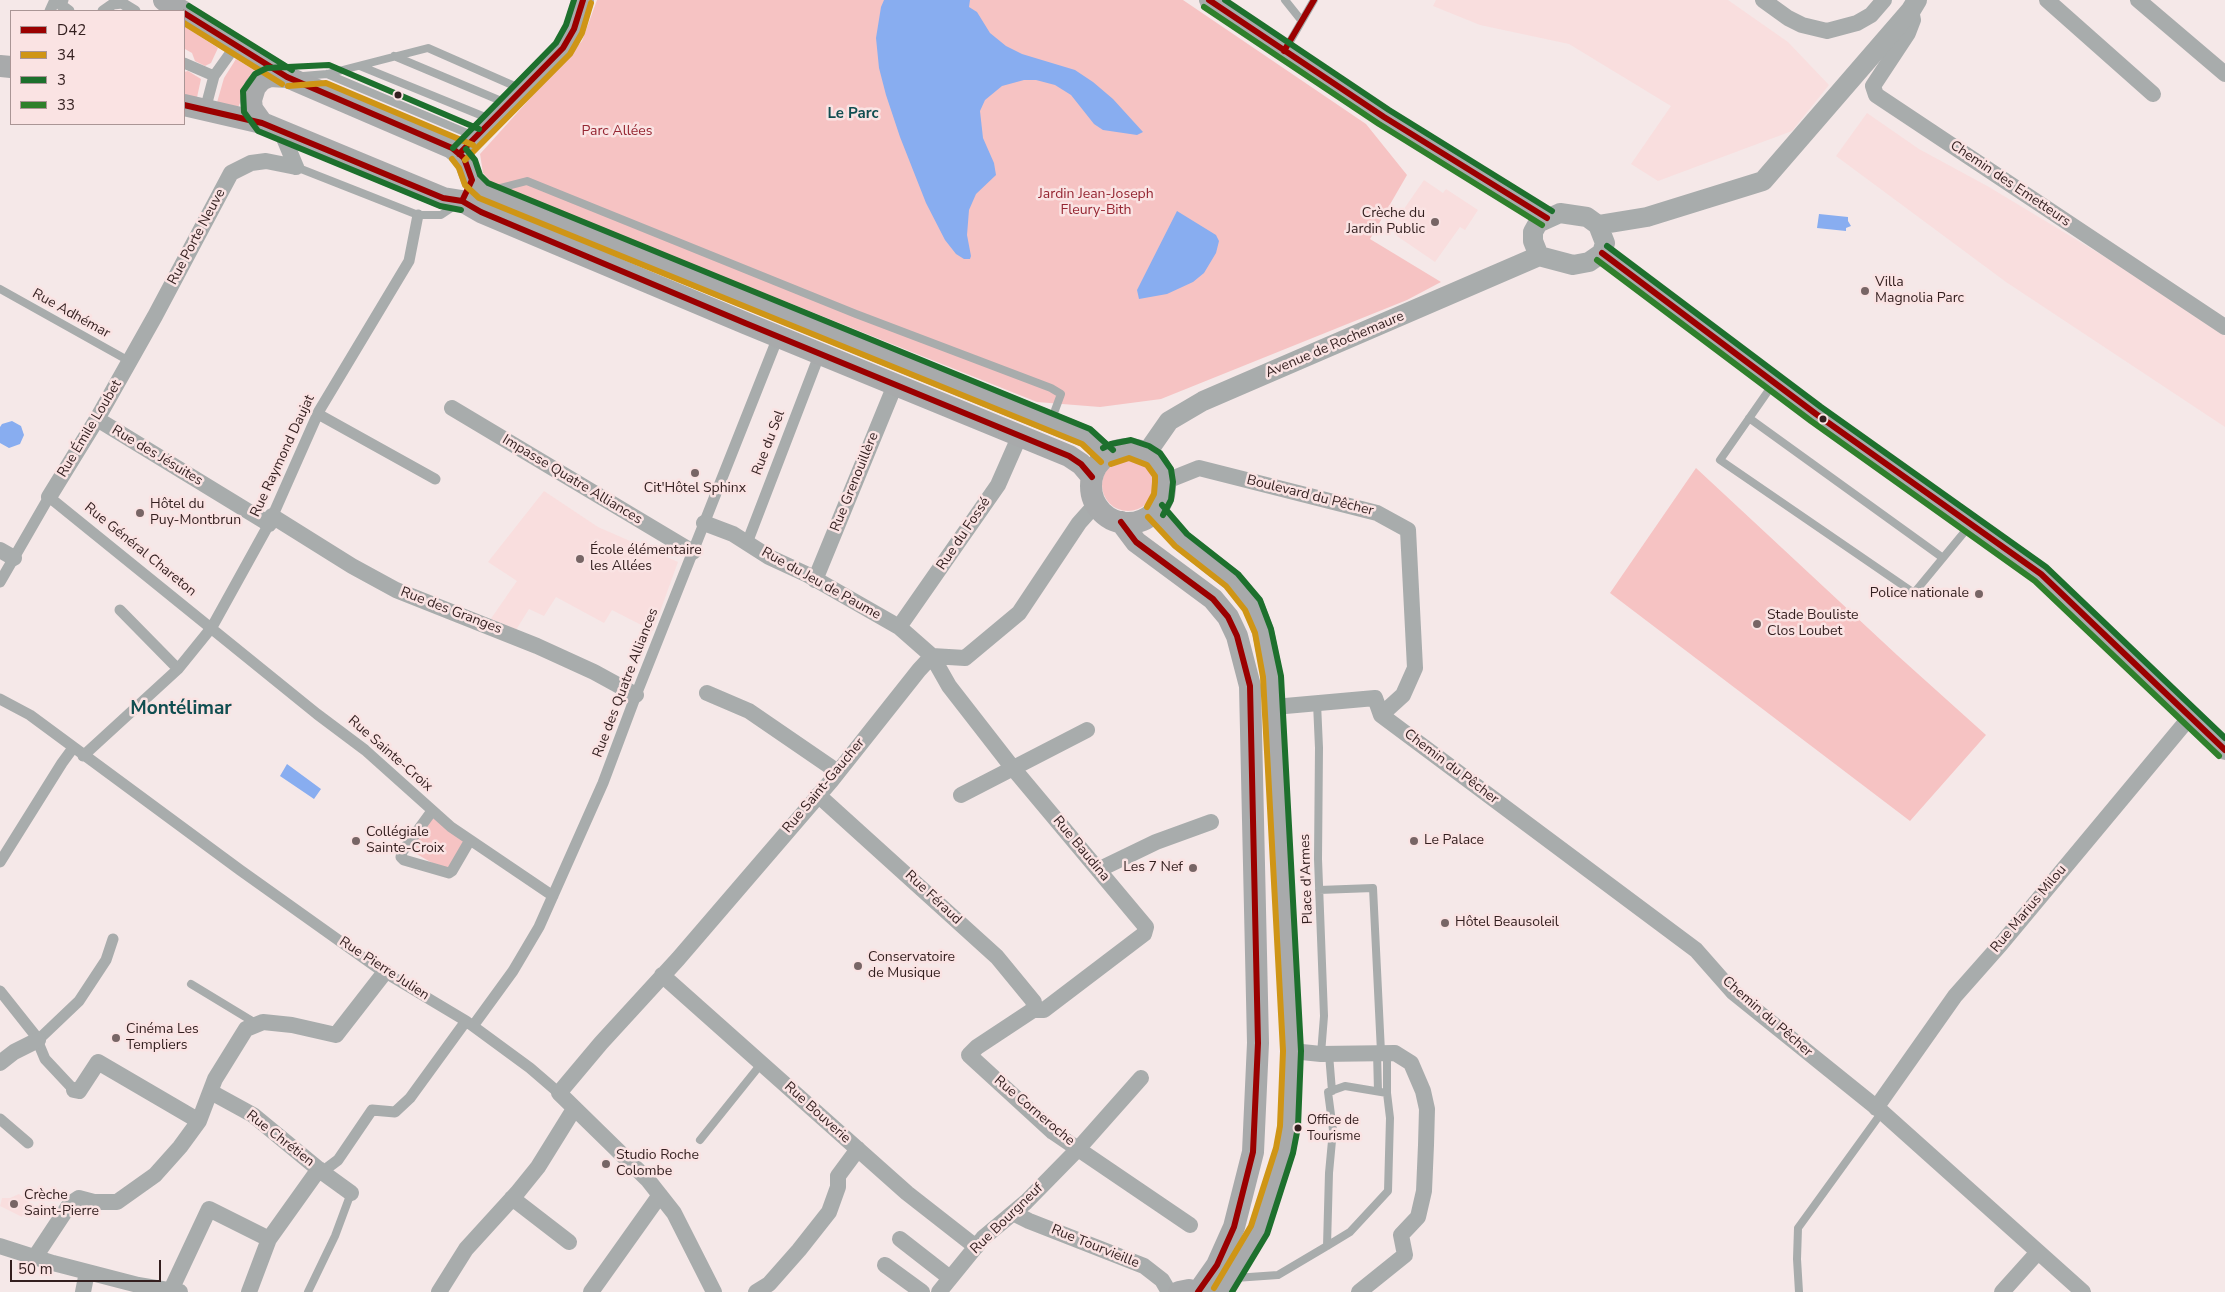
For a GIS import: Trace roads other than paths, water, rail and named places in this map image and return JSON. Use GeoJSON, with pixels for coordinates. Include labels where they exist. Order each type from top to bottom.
{"type":"FeatureCollection","features":[{"type":"Feature","properties":{"kind":"main road"},"geometry":{"type":"LineString","coordinates":[[164,0],[180,10]]}},
{"type":"Feature","properties":{"kind":"main road"},"geometry":{"type":"LineString","coordinates":[[459,154],[566,43],[574,29],[583,0]]}},
{"type":"Feature","properties":{"kind":"main road"},"geometry":{"type":"LineString","coordinates":[[185,13],[287,77],[452,148],[464,158],[472,180],[483,190],[1086,437],[1106,456]]}},
{"type":"Feature","properties":{"kind":"main road"},"geometry":{"type":"LineString","coordinates":[[271,127],[252,109],[251,100],[255,87],[261,80],[270,76],[287,77]]}},
{"type":"Feature","properties":{"kind":"main road"},"geometry":{"type":"LineString","coordinates":[[194,107],[271,127],[443,198],[462,201],[481,212],[778,337],[1069,456],[1081,464],[1092,478]]}},
{"type":"Feature","properties":{"kind":"main road"},"geometry":{"type":"LineString","coordinates":[[462,201],[472,180]]}},
{"type":"Feature","properties":{"kind":"main road"},"geometry":{"type":"LineString","coordinates":[[1130,449],[1146,454],[1158,466],[1164,482],[1163,497],[1155,511],[1140,521],[1121,522],[1106,516],[1096,504],[1091,491],[1092,478],[1098,466],[1106,456],[1114,452],[1130,449]]}},
{"type":"Feature","properties":{"kind":"main road"},"geometry":{"type":"LineString","coordinates":[[1155,511],[1180,540],[1232,580],[1253,605],[1265,640],[1272,676],[1292,1051],[1290,1127],[1285,1150],[1259,1230],[1227,1285]]}},
{"type":"Feature","properties":{"kind":"main road"},"geometry":{"type":"LineString","coordinates":[[1121,522],[1136,542],[1213,598],[1228,617],[1237,636],[1250,686],[1258,1043],[1253,1152],[1234,1227],[1217,1265],[1198,1292],[1189,1290],[1179,1292]]}},
{"type":"Feature","properties":{"kind":"street"},"geometry":{"type":"LineString","coordinates":[[62,0],[61,5],[67,10]]}},
{"type":"Feature","properties":{"kind":"street"},"geometry":{"type":"LineString","coordinates":[[1208,0],[1384,118],[1546,218]]}},
{"type":"Feature","properties":{"kind":"street"},"geometry":{"type":"LineString","coordinates":[[1763,0],[1802,26],[1827,32],[1857,23],[1871,15],[1884,0]]}},
{"type":"Feature","properties":{"kind":"street"},"geometry":{"type":"LineString","coordinates":[[2047,0],[2153,94]]}},
{"type":"Feature","properties":{"kind":"street"},"geometry":{"type":"LineString","coordinates":[[2138,0],[2225,74]]}},
{"type":"Feature","properties":{"kind":"street"},"geometry":{"type":"LineString","coordinates":[[104,10],[113,4],[122,3],[133,10]]}},
{"type":"Feature","properties":{"kind":"street"},"geometry":{"type":"LineString","coordinates":[[1598,225],[1647,217],[1763,181],[1914,5]]}},
{"type":"Feature","properties":{"kind":"street","name":"Chemin des Emetteurs"},"geometry":{"type":"LineString","coordinates":[[1914,5],[1913,20],[1908,32],[1873,86],[1876,94],[2225,327]]}},
{"type":"Feature","properties":{"kind":"street"},"geometry":{"type":"LineString","coordinates":[[194,107],[230,55]]}},
{"type":"Feature","properties":{"kind":"street"},"geometry":{"type":"LineString","coordinates":[[185,62],[214,76]]}},
{"type":"Feature","properties":{"kind":"street"},"geometry":{"type":"LineString","coordinates":[[271,127],[296,167]]}},
{"type":"Feature","properties":{"kind":"street","name":"Rue Porte Neuve"},"geometry":{"type":"LineString","coordinates":[[130,361],[231,173],[252,164],[266,161],[296,167]]}},
{"type":"Feature","properties":{"kind":"street"},"geometry":{"type":"LineString","coordinates":[[1560,214],[1587,217],[1598,225],[1605,244],[1602,253],[1589,262],[1573,265],[1539,256],[1533,241],[1538,223],[1546,218],[1560,214]]}},
{"type":"Feature","properties":{"kind":"street","name":"Rue Raymond Daujat"},"geometry":{"type":"LineString","coordinates":[[83,756],[178,669],[212,627],[270,520],[318,414],[409,262],[418,216]]}},
{"type":"Feature","properties":{"kind":"street"},"geometry":{"type":"LineString","coordinates":[[1602,253],[1774,383],[2041,574],[2225,750]]}},
{"type":"Feature","properties":{"kind":"street","name":"Avenue de Rochemaure"},"geometry":{"type":"LineString","coordinates":[[1146,454],[1169,421],[1203,401],[1539,256]]}},
{"type":"Feature","properties":{"kind":"street","name":"Rue des Quatre Alliances"},"geometry":{"type":"LineString","coordinates":[[320,1170],[338,1160],[372,1110],[395,1112],[410,1098],[513,971],[539,927],[603,783],[778,337]]}},
{"type":"Feature","properties":{"kind":"street","name":"Rue du Sel"},"geometry":{"type":"LineString","coordinates":[[747,543],[820,353]]}},
{"type":"Feature","properties":{"kind":"street","name":"Rue Émile Loubet"},"geometry":{"type":"LineString","coordinates":[[49,497],[130,361]]}},
{"type":"Feature","properties":{"kind":"street","name":"Rue Grenouillère"},"geometry":{"type":"LineString","coordinates":[[815,580],[895,385]]}},
{"type":"Feature","properties":{"kind":"street","name":"Impasse Quatre Alliances"},"geometry":{"type":"LineString","coordinates":[[452,408],[693,552]]}},
{"type":"Feature","properties":{"kind":"street"},"geometry":{"type":"LineString","coordinates":[[318,414],[435,479]]}},
{"type":"Feature","properties":{"kind":"street","name":"Rue des Jésuites"},"geometry":{"type":"LineString","coordinates":[[97,419],[270,520]]}},
{"type":"Feature","properties":{"kind":"street","name":"Rue du Fossé"},"geometry":{"type":"LineString","coordinates":[[899,627],[998,484],[1020,435]]}},
{"type":"Feature","properties":{"kind":"street","name":"Boulevard du Pêcher"},"geometry":{"type":"LineString","coordinates":[[1164,482],[1199,468],[1377,513],[1408,530],[1415,668],[1403,695],[1381,715]]}},
{"type":"Feature","properties":{"kind":"street"},"geometry":{"type":"LineString","coordinates":[[0,582],[7,554],[49,497]]}},
{"type":"Feature","properties":{"kind":"street","name":"Rue Général Chareton"},"geometry":{"type":"LineString","coordinates":[[49,497],[212,627]]}},
{"type":"Feature","properties":{"kind":"street"},"geometry":{"type":"LineString","coordinates":[[932,656],[965,658],[1019,613],[1079,523],[1096,504]]}},
{"type":"Feature","properties":{"kind":"street","name":"Rue des Granges"},"geometry":{"type":"LineString","coordinates":[[270,520],[396,590],[537,646],[594,672],[636,695]]}},
{"type":"Feature","properties":{"kind":"street","name":"Rue du Jeu de Paume"},"geometry":{"type":"LineString","coordinates":[[704,523],[733,534],[769,557],[815,580],[899,627],[932,656]]}},
{"type":"Feature","properties":{"kind":"street"},"geometry":{"type":"LineString","coordinates":[[120,610],[178,669]]}},
{"type":"Feature","properties":{"kind":"street","name":"Rue Sainte-Croix"},"geometry":{"type":"LineString","coordinates":[[212,627],[317,714],[365,750],[432,811],[470,840],[553,896]]}},
{"type":"Feature","properties":{"kind":"street","name":"Rue Baudina"},"geometry":{"type":"LineString","coordinates":[[932,656],[949,686],[1012,767],[1146,927],[1144,934],[1044,1010],[1033,1010]]}},
{"type":"Feature","properties":{"kind":"street","name":"Rue Saint-Gaucher"},"geometry":{"type":"LineString","coordinates":[[559,1093],[678,959],[838,772],[932,656]]}},
{"type":"Feature","properties":{"kind":"street"},"geometry":{"type":"LineString","coordinates":[[708,693],[749,711],[838,772]]}},
{"type":"Feature","properties":{"kind":"street"},"geometry":{"type":"LineString","coordinates":[[1274,707],[1375,698],[1381,715]]}},
{"type":"Feature","properties":{"kind":"street","name":"Rue Pierre Julien"},"geometry":{"type":"LineString","coordinates":[[0,699],[30,715],[83,756],[385,972],[470,1024],[530,1068],[559,1093],[648,1180],[674,1213],[714,1292]]}},
{"type":"Feature","properties":{"kind":"street","name":"Chemin du Pêcher"},"geometry":{"type":"LineString","coordinates":[[1381,715],[1696,950],[1733,992],[1879,1110],[2084,1292]]}},
{"type":"Feature","properties":{"kind":"street","name":"Rue Marius Milou"},"geometry":{"type":"LineString","coordinates":[[1879,1110],[1955,996],[2001,944],[2190,717]]}},
{"type":"Feature","properties":{"kind":"street"},"geometry":{"type":"LineString","coordinates":[[961,795],[1086,730]]}},
{"type":"Feature","properties":{"kind":"street"},"geometry":{"type":"LineString","coordinates":[[0,862],[73,748]]}},
{"type":"Feature","properties":{"kind":"street","name":"Rue Féraud"},"geometry":{"type":"LineString","coordinates":[[818,795],[998,957],[1034,1002],[1033,1010]]}},
{"type":"Feature","properties":{"kind":"street"},"geometry":{"type":"LineString","coordinates":[[432,811],[402,852],[404,860],[449,873],[470,840]]}},
{"type":"Feature","properties":{"kind":"street"},"geometry":{"type":"LineString","coordinates":[[1098,870],[1156,842],[1211,822]]}},
{"type":"Feature","properties":{"kind":"street"},"geometry":{"type":"LineString","coordinates":[[0,1063],[14,1052],[38,1040],[79,1001],[106,960],[112,939]]}},
{"type":"Feature","properties":{"kind":"street"},"geometry":{"type":"LineString","coordinates":[[35,1257],[70,1204],[79,1198],[106,1204],[117,1202],[155,1175],[180,1147],[199,1121],[212,1092],[215,1080],[246,1029],[263,1022],[292,1025],[336,1035],[385,972]]}},
{"type":"Feature","properties":{"kind":"street","name":"Rue Bouverie"},"geometry":{"type":"LineString","coordinates":[[662,975],[907,1193],[976,1247]]}},
{"type":"Feature","properties":{"kind":"street"},"geometry":{"type":"LineString","coordinates":[[0,991],[36,1034],[45,1059],[74,1090],[79,1091],[98,1062],[199,1121]]}},
{"type":"Feature","properties":{"kind":"street","name":"Rue Corneroche"},"geometry":{"type":"LineString","coordinates":[[1033,1010],[977,1047],[969,1055],[1053,1132],[1190,1225]]}},
{"type":"Feature","properties":{"kind":"street"},"geometry":{"type":"LineString","coordinates":[[1292,1051],[1325,1054],[1395,1053],[1410,1063],[1423,1091],[1427,1108],[1424,1190],[1418,1216],[1401,1234],[1405,1255],[1359,1292]]}},
{"type":"Feature","properties":{"kind":"street","name":"Rue Bourgneuf"},"geometry":{"type":"LineString","coordinates":[[939,1292],[982,1238],[1013,1213],[1078,1149],[1141,1078]]}},
{"type":"Feature","properties":{"kind":"street","name":"Rue Chrétien"},"geometry":{"type":"LineString","coordinates":[[212,1092],[253,1115],[351,1193]]}},
{"type":"Feature","properties":{"kind":"street"},"geometry":{"type":"LineString","coordinates":[[439,1292],[466,1249],[538,1167],[574,1109]]}},
{"type":"Feature","properties":{"kind":"street"},"geometry":{"type":"LineString","coordinates":[[0,1119],[28,1143]]}},
{"type":"Feature","properties":{"kind":"street"},"geometry":{"type":"LineString","coordinates":[[756,1292],[769,1284],[829,1212],[838,1187],[838,1176],[858,1149]]}},
{"type":"Feature","properties":{"kind":"street"},"geometry":{"type":"LineString","coordinates":[[248,1292],[269,1239],[320,1170]]}},
{"type":"Feature","properties":{"kind":"street"},"geometry":{"type":"LineString","coordinates":[[591,1292],[660,1195]]}},
{"type":"Feature","properties":{"kind":"street"},"geometry":{"type":"LineString","coordinates":[[512,1198],[569,1242]]}},
{"type":"Feature","properties":{"kind":"street"},"geometry":{"type":"LineString","coordinates":[[0,1246],[87,1272],[138,1285],[176,1291],[209,1209],[269,1239]]}},
{"type":"Feature","properties":{"kind":"street","name":"Rue Tourvieille"},"geometry":{"type":"LineString","coordinates":[[1013,1213],[1028,1221],[1144,1266],[1162,1280],[1169,1292]]}},
{"type":"Feature","properties":{"kind":"street"},"geometry":{"type":"LineString","coordinates":[[900,1239],[950,1278]]}},
{"type":"Feature","properties":{"kind":"street"},"geometry":{"type":"LineString","coordinates":[[2002,1292],[2038,1252]]}},
{"type":"Feature","properties":{"kind":"street"},"geometry":{"type":"LineString","coordinates":[[885,1265],[922,1292]]}},
{"type":"Feature","properties":{"kind":"street"},"geometry":{"type":"LineString","coordinates":[[83,1292],[87,1272]]}},
{"type":"Feature","properties":{"kind":"lane"},"geometry":{"type":"LineString","coordinates":[[1285,0],[1301,20]]}},
{"type":"Feature","properties":{"kind":"lane"},"geometry":{"type":"LineString","coordinates":[[1284,51],[1314,0]]}},
{"type":"Feature","properties":{"kind":"lane"},"geometry":{"type":"LineString","coordinates":[[287,77],[327,74],[428,48],[514,97]]}},
{"type":"Feature","properties":{"kind":"lane"},"geometry":{"type":"LineString","coordinates":[[394,56],[514,97]]}},
{"type":"Feature","properties":{"kind":"lane"},"geometry":{"type":"LineString","coordinates":[[360,66],[492,120]]}},
{"type":"Feature","properties":{"kind":"lane"},"geometry":{"type":"LineString","coordinates":[[327,74],[476,137]]}},
{"type":"Feature","properties":{"kind":"lane"},"geometry":{"type":"LineString","coordinates":[[296,167],[418,216],[440,215],[462,201]]}},
{"type":"Feature","properties":{"kind":"lane"},"geometry":{"type":"LineString","coordinates":[[492,194],[495,189],[527,181],[856,314],[1051,388],[1061,394],[1050,422]]}},
{"type":"Feature","properties":{"kind":"lane","name":"Rue Adhémar"},"geometry":{"type":"LineString","coordinates":[[0,289],[130,361]]}},
{"type":"Feature","properties":{"kind":"lane"},"geometry":{"type":"LineString","coordinates":[[1774,383],[1720,460],[1914,593],[1972,523]]}},
{"type":"Feature","properties":{"kind":"lane"},"geometry":{"type":"LineString","coordinates":[[1749,418],[1943,558]]}},
{"type":"Feature","properties":{"kind":"lane","name":"Place d'Armes"},"geometry":{"type":"LineString","coordinates":[[1317,703],[1325,1054],[1332,1090],[1328,1092],[1333,1130],[1329,1173],[1327,1246]]}},
{"type":"Feature","properties":{"kind":"lane"},"geometry":{"type":"LineString","coordinates":[[1227,1285],[1278,1275],[1350,1232],[1388,1191],[1390,1118],[1383,1092],[1374,888],[1320,890]]}},
{"type":"Feature","properties":{"kind":"lane"},"geometry":{"type":"LineString","coordinates":[[191,984],[258,1024]]}},
{"type":"Feature","properties":{"kind":"lane"},"geometry":{"type":"LineString","coordinates":[[700,1140],[761,1064]]}},
{"type":"Feature","properties":{"kind":"lane"},"geometry":{"type":"LineString","coordinates":[[1332,1090],[1345,1086],[1383,1092]]}},
{"type":"Feature","properties":{"kind":"lane"},"geometry":{"type":"LineString","coordinates":[[1799,1292],[1798,1228],[1879,1110]]}},
{"type":"Feature","properties":{"kind":"lane"},"geometry":{"type":"LineString","coordinates":[[308,1292],[335,1236],[351,1193]]}},
{"type":"Feature","properties":{"kind":"water"},"geometry":{"type":"Polygon","coordinates":[[[884,0],[970,0],[969,7],[977,12],[990,33],[1006,46],[1022,54],[1075,70],[1113,99],[1143,132],[1137,135],[1103,130],[1094,124],[1071,95],[1055,85],[1036,80],[1024,80],[1002,86],[985,100],[980,111],[983,138],[994,163],[996,175],[976,194],[969,210],[967,235],[971,256],[970,259],[964,259],[956,254],[945,240],[926,203],[886,95],[879,68],[876,38],[884,0]]]}},
{"type":"Feature","properties":{"kind":"water"},"geometry":{"type":"Polygon","coordinates":[[[1177,211],[1216,235],[1219,241],[1216,253],[1204,273],[1193,282],[1167,294],[1139,299],[1137,290],[1177,211]]]}},
{"type":"Feature","properties":{"kind":"water"},"geometry":{"type":"Polygon","coordinates":[[[1819,214],[1848,217],[1851,226],[1846,228],[1846,231],[1817,228],[1819,214]]]}},
{"type":"Feature","properties":{"kind":"water"},"geometry":{"type":"Polygon","coordinates":[[[12,421],[21,426],[24,435],[20,444],[9,448],[0,443],[0,427],[2,424],[12,421]]]}},
{"type":"Feature","properties":{"kind":"water"},"geometry":{"type":"Polygon","coordinates":[[[287,764],[321,789],[314,799],[280,776],[287,764]]]}},
{"type":"Feature","properties":{"kind":"place","name":"Crèche du Jardin Public"},"geometry":{"type":"Point","coordinates":[1435,222]}},
{"type":"Feature","properties":{"kind":"place","name":"Villa Magnolia Parc"},"geometry":{"type":"Point","coordinates":[1865,291]}},
{"type":"Feature","properties":{"kind":"place","name":"Cit'Hôtel Sphinx"},"geometry":{"type":"Point","coordinates":[695,473]}},
{"type":"Feature","properties":{"kind":"place","name":"Hôtel du Puy-Montbrun"},"geometry":{"type":"Point","coordinates":[140,513]}},
{"type":"Feature","properties":{"kind":"place","name":"École élémentaire les Allées"},"geometry":{"type":"Point","coordinates":[580,559]}},
{"type":"Feature","properties":{"kind":"place","name":"Police nationale"},"geometry":{"type":"Point","coordinates":[1979,594]}},
{"type":"Feature","properties":{"kind":"place","name":"Stade Bouliste Clos Loubet"},"geometry":{"type":"Point","coordinates":[1757,624]}},
{"type":"Feature","properties":{"kind":"place","name":"Collégiale Sainte-Croix"},"geometry":{"type":"Point","coordinates":[356,841]}},
{"type":"Feature","properties":{"kind":"place","name":"Le Palace"},"geometry":{"type":"Point","coordinates":[1414,841]}},
{"type":"Feature","properties":{"kind":"place","name":"Les 7 Nef"},"geometry":{"type":"Point","coordinates":[1193,868]}},
{"type":"Feature","properties":{"kind":"place","name":"Hôtel Beausoleil"},"geometry":{"type":"Point","coordinates":[1445,923]}},
{"type":"Feature","properties":{"kind":"place","name":"Conservatoire de Musique"},"geometry":{"type":"Point","coordinates":[858,966]}},
{"type":"Feature","properties":{"kind":"place","name":"Cinéma Les Templiers"},"geometry":{"type":"Point","coordinates":[116,1038]}},
{"type":"Feature","properties":{"kind":"place","name":"Office de Tourisme"},"geometry":{"type":"Point","coordinates":[1298,1128]}},
{"type":"Feature","properties":{"kind":"place","name":"Studio Roche Colombe"},"geometry":{"type":"Point","coordinates":[606,1164]}},
{"type":"Feature","properties":{"kind":"place","name":"Crèche Saint-Pierre"},"geometry":{"type":"Point","coordinates":[14,1204]}},
{"type":"Feature","properties":{"kind":"district","name":"Le Parc"},"geometry":{"type":"Point","coordinates":[853,114]}},
{"type":"Feature","properties":{"kind":"district","name":"Montélimar"},"geometry":{"type":"Point","coordinates":[181,709]}},
{"type":"Feature","properties":{"kind":"park label","name":"Parc Allées"},"geometry":{"type":"Point","coordinates":[617,132]}},
{"type":"Feature","properties":{"kind":"park label","name":"Jardin Jean-Joseph Fleury-Bith"},"geometry":{"type":"Point","coordinates":[1096,204]}}]}
